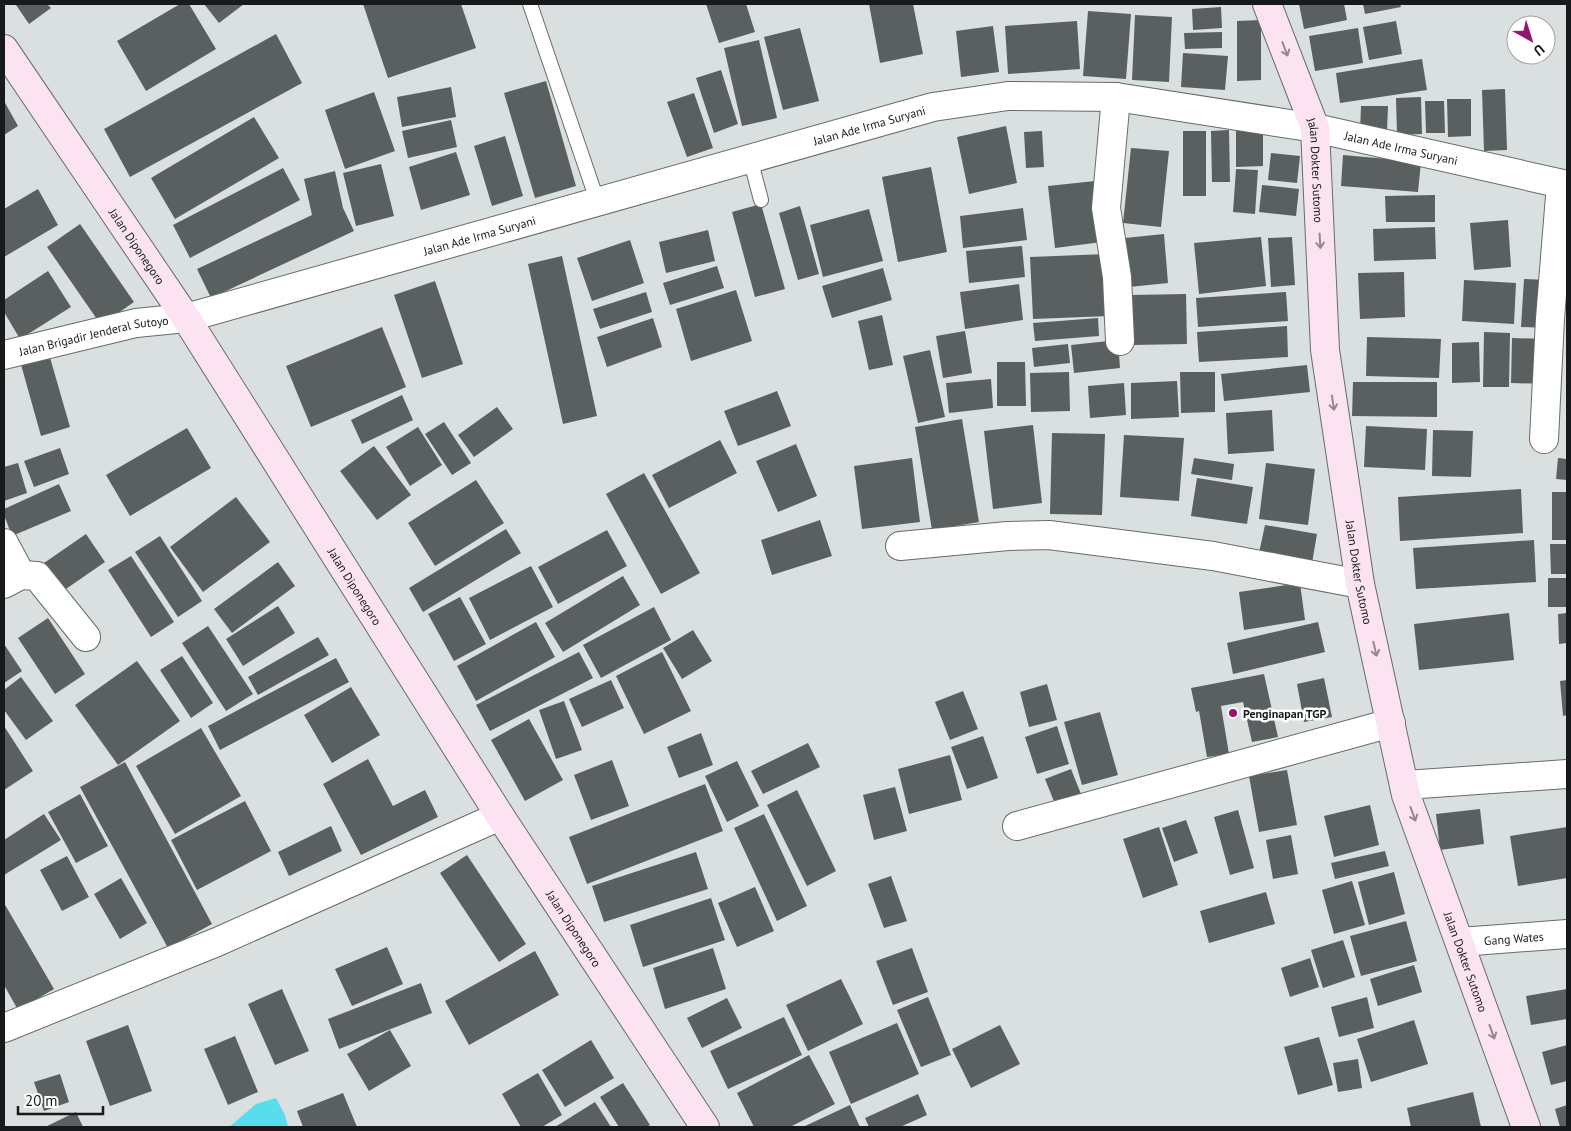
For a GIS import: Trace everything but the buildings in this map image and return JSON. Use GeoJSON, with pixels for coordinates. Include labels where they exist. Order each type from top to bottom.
{"type":"FeatureCollection","features":[{"type":"Feature","properties":{"kind":"main road","name":"Jalan Dokter Sutomo"},"geometry":{"type":"LineString","coordinates":[[1267,4],[1315,128],[1325,350],[1360,584],[1406,795],[1526,1127]]}},
{"type":"Feature","properties":{"kind":"main road","name":"Jalan Diponegoro"},"geometry":{"type":"LineString","coordinates":[[4,49],[186,318],[500,816],[705,1127]]}},
{"type":"Feature","properties":{"kind":"street","name":"Jalan Ade Irma Suryani"},"geometry":{"type":"LineString","coordinates":[[186,318],[597,200],[933,107],[1008,96],[1116,97],[1315,128],[1564,184]]}},
{"type":"Feature","properties":{"kind":"street"},"geometry":{"type":"LineString","coordinates":[[1116,97],[1106,208],[1117,277],[1120,341]]}},
{"type":"Feature","properties":{"kind":"street"},"geometry":{"type":"LineString","coordinates":[[1544,439],[1550,319],[1564,184]]}},
{"type":"Feature","properties":{"kind":"street","name":"Jalan Brigadir Jenderal Sutoyo"},"geometry":{"type":"LineString","coordinates":[[4,355],[136,323],[186,318]]}},
{"type":"Feature","properties":{"kind":"street"},"geometry":{"type":"LineString","coordinates":[[900,546],[1049,535],[1214,556],[1360,584]]}},
{"type":"Feature","properties":{"kind":"street"},"geometry":{"type":"LineString","coordinates":[[4,543],[12,579],[37,576],[86,637]]}},
{"type":"Feature","properties":{"kind":"street"},"geometry":{"type":"LineString","coordinates":[[1017,826],[1391,723]]}},
{"type":"Feature","properties":{"kind":"street"},"geometry":{"type":"LineString","coordinates":[[1405,785],[1567,774]]}},
{"type":"Feature","properties":{"kind":"street"},"geometry":{"type":"LineString","coordinates":[[4,1028],[217,942],[500,816]]}},
{"type":"Feature","properties":{"kind":"street","name":"Gang Wates"},"geometry":{"type":"LineString","coordinates":[[1460,942],[1567,934]]}},
{"type":"Feature","properties":{"kind":"lane"},"geometry":{"type":"LineString","coordinates":[[530,4],[597,200]]}},
{"type":"Feature","properties":{"kind":"lane"},"geometry":{"type":"LineString","coordinates":[[750,158],[761,200]]}},
{"type":"Feature","properties":{"kind":"shaded area"},"geometry":{"type":"Polygon","coordinates":[[[276,1098],[285,1115],[288,1127],[229,1127],[256,1104],[276,1098]]]}},
{"type":"Feature","properties":{"kind":"place","name":"Penginapan TGP"},"geometry":{"type":"Point","coordinates":[1233,713]}}]}
